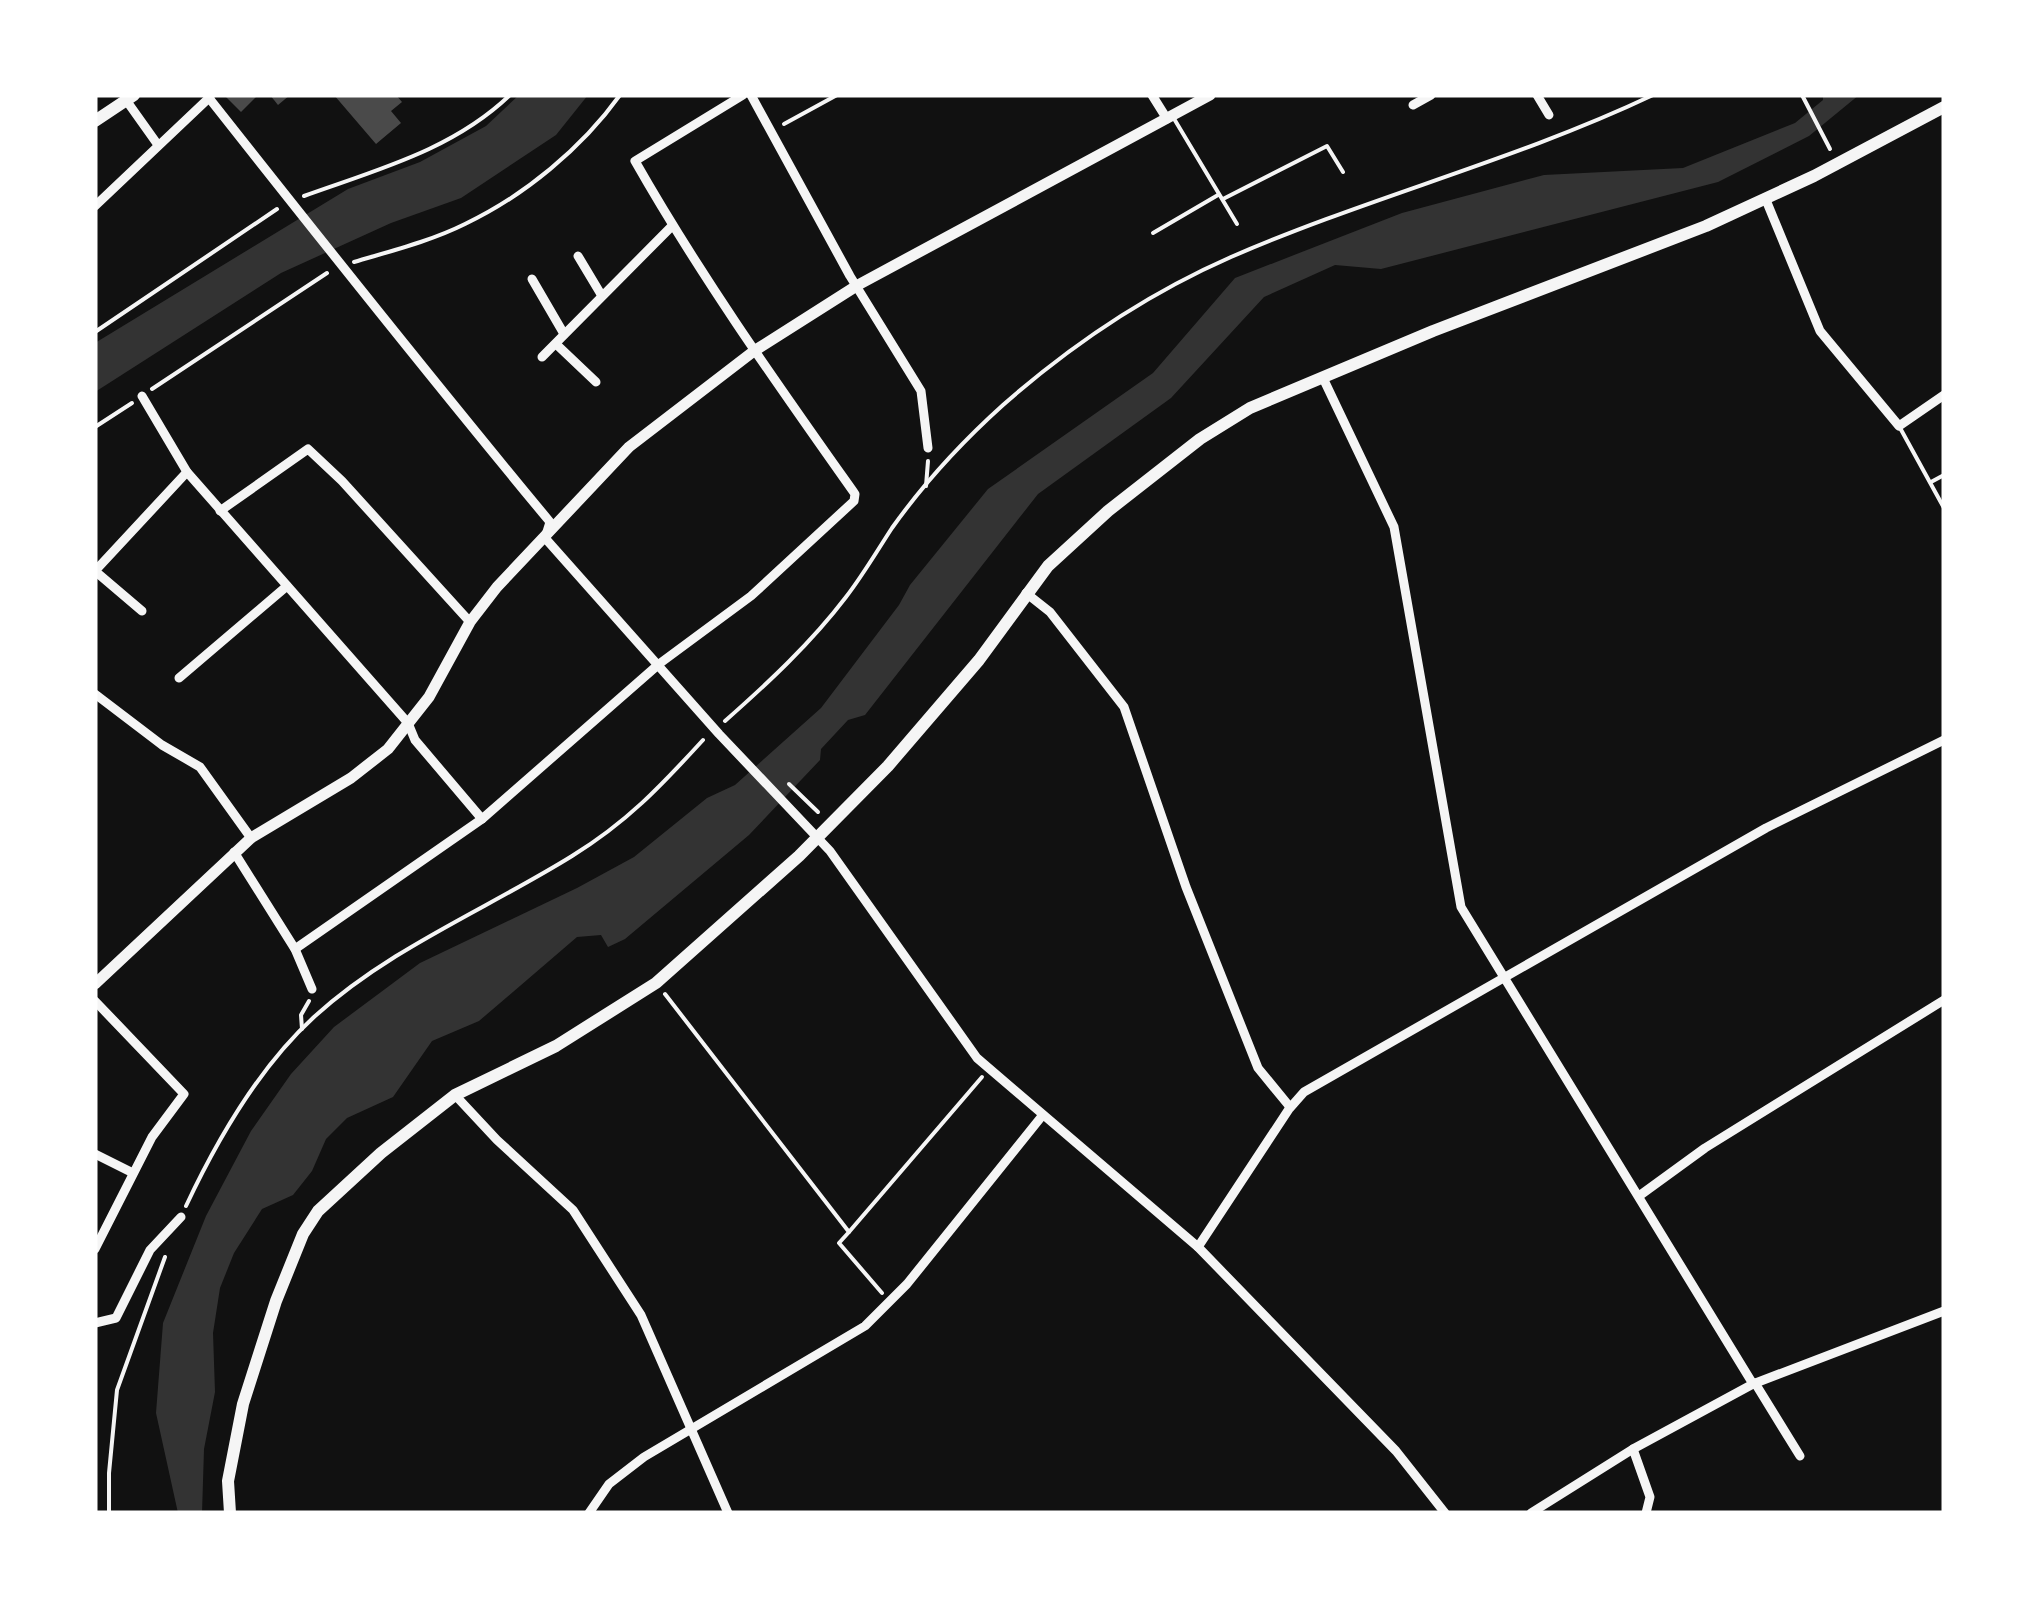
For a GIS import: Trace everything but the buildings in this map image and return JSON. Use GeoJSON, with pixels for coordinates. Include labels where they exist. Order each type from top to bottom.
{"type":"FeatureCollection","features":[{"type":"Feature","properties":{"kind":"main road"},"geometry":{"type":"LineString","coordinates":[[95,121],[130,98]]}},
{"type":"Feature","properties":{"kind":"main road"},"geometry":{"type":"LineString","coordinates":[[230,1513],[228,1481],[242,1404],[302,1234],[318,1211],[455,1095],[556,1046],[656,982],[799,856],[813,833],[888,766],[980,660],[1026,593],[1073,540],[1200,440],[1250,408],[1433,331],[1623,261],[1766,200],[1944,106]]}},
{"type":"Feature","properties":{"kind":"street"},"geometry":{"type":"LineString","coordinates":[[294,949],[482,820],[659,664],[751,596],[854,501],[855,494],[754,352],[635,161],[743,95]]}},
{"type":"Feature","properties":{"kind":"street"},"geometry":{"type":"LineString","coordinates":[[751,95],[921,391],[928,448]]}},
{"type":"Feature","properties":{"kind":"street"},"geometry":{"type":"LineString","coordinates":[[1152,95],[1169,117]]}},
{"type":"Feature","properties":{"kind":"street"},"geometry":{"type":"LineString","coordinates":[[95,984],[251,838],[351,778],[388,749],[428,697],[470,622],[629,446],[754,352],[858,285],[1210,95]]}},
{"type":"Feature","properties":{"kind":"street"},"geometry":{"type":"LineString","coordinates":[[1413,105],[1431,95]]}},
{"type":"Feature","properties":{"kind":"street"},"geometry":{"type":"LineString","coordinates":[[1537,95],[1549,115]]}},
{"type":"Feature","properties":{"kind":"street"},"geometry":{"type":"LineString","coordinates":[[95,206],[210,96],[407,349],[550,522],[545,538]]}},
{"type":"Feature","properties":{"kind":"street"},"geometry":{"type":"LineString","coordinates":[[130,98],[158,146]]}},
{"type":"Feature","properties":{"kind":"street"},"geometry":{"type":"LineString","coordinates":[[1766,200],[1820,331],[1898,426],[1944,395]]}},
{"type":"Feature","properties":{"kind":"street"},"geometry":{"type":"LineString","coordinates":[[542,357],[672,226]]}},
{"type":"Feature","properties":{"kind":"street"},"geometry":{"type":"LineString","coordinates":[[578,256],[602,296]]}},
{"type":"Feature","properties":{"kind":"street"},"geometry":{"type":"LineString","coordinates":[[532,280],[564,334]]}},
{"type":"Feature","properties":{"kind":"street"},"geometry":{"type":"LineString","coordinates":[[556,344],[596,382]]}},
{"type":"Feature","properties":{"kind":"street"},"geometry":{"type":"LineString","coordinates":[[1323,378],[1394,527],[1455,886],[1471,927],[1800,1456]]}},
{"type":"Feature","properties":{"kind":"street"},"geometry":{"type":"LineString","coordinates":[[142,396],[187,472],[408,724],[415,740],[482,820]]}},
{"type":"Feature","properties":{"kind":"street"},"geometry":{"type":"LineString","coordinates":[[220,511],[308,448],[470,622]]}},
{"type":"Feature","properties":{"kind":"street"},"geometry":{"type":"LineString","coordinates":[[142,610],[95,571],[187,472]]}},
{"type":"Feature","properties":{"kind":"street"},"geometry":{"type":"LineString","coordinates":[[545,538],[830,851],[988,1070],[1198,1247],[1396,1451],[1445,1513]]}},
{"type":"Feature","properties":{"kind":"street"},"geometry":{"type":"LineString","coordinates":[[179,678],[286,586]]}},
{"type":"Feature","properties":{"kind":"street"},"geometry":{"type":"LineString","coordinates":[[1026,593],[1050,612],[1124,707],[1186,888],[1258,1068],[1290,1107]]}},
{"type":"Feature","properties":{"kind":"street"},"geometry":{"type":"LineString","coordinates":[[95,694],[162,745],[200,767],[251,838]]}},
{"type":"Feature","properties":{"kind":"street"},"geometry":{"type":"LineString","coordinates":[[1198,1247],[1290,1107],[1304,1092],[1766,828],[1944,740]]}},
{"type":"Feature","properties":{"kind":"street"},"geometry":{"type":"LineString","coordinates":[[234,852],[294,949],[312,989]]}},
{"type":"Feature","properties":{"kind":"street"},"geometry":{"type":"LineString","coordinates":[[1639,1196],[1705,1148],[1944,1000]]}},
{"type":"Feature","properties":{"kind":"street"},"geometry":{"type":"LineString","coordinates":[[95,1002],[184,1094],[152,1137],[95,1250]]}},
{"type":"Feature","properties":{"kind":"street"},"geometry":{"type":"LineString","coordinates":[[455,1095],[573,1210],[641,1315],[728,1513]]}},
{"type":"Feature","properties":{"kind":"street"},"geometry":{"type":"LineString","coordinates":[[589,1513],[620,1474],[865,1326],[890,1302],[1042,1116]]}},
{"type":"Feature","properties":{"kind":"street"},"geometry":{"type":"LineString","coordinates":[[95,1154],[134,1172]]}},
{"type":"Feature","properties":{"kind":"street"},"geometry":{"type":"LineString","coordinates":[[95,1323],[116,1318],[150,1250],[181,1218]]}},
{"type":"Feature","properties":{"kind":"street"},"geometry":{"type":"LineString","coordinates":[[1531,1513],[1633,1449],[1754,1383],[1944,1311]]}},
{"type":"Feature","properties":{"kind":"street"},"geometry":{"type":"LineString","coordinates":[[1633,1449],[1650,1497],[1646,1513]]}},
{"type":"Feature","properties":{"kind":"lane"},"geometry":{"type":"LineString","coordinates":[[1169,117],[1237,224]]}},
{"type":"Feature","properties":{"kind":"lane"},"geometry":{"type":"LineString","coordinates":[[1153,233],[1326,146],[1344,172]]}},
{"type":"Feature","properties":{"kind":"lane"},"geometry":{"type":"LineString","coordinates":[[1898,426],[1944,508]]}},
{"type":"Feature","properties":{"kind":"lane"},"geometry":{"type":"LineString","coordinates":[[1931,482],[1944,474]]}},
{"type":"Feature","properties":{"kind":"path"},"geometry":{"type":"LineString","coordinates":[[95,427],[340,261],[440,234],[489,212],[578,143],[620,95]]}},
{"type":"Feature","properties":{"kind":"path"},"geometry":{"type":"LineString","coordinates":[[771,131],[837,95]]}},
{"type":"Feature","properties":{"kind":"path"},"geometry":{"type":"LineString","coordinates":[[181,1218],[237,1113],[316,1015],[421,939],[560,864],[659,790],[820,628],[926,486],[1006,402],[1098,332],[1158,293],[1229,258],[1561,134],[1653,95]]}},
{"type":"Feature","properties":{"kind":"path"},"geometry":{"type":"LineString","coordinates":[[1802,95],[1831,149]]}},
{"type":"Feature","properties":{"kind":"path"},"geometry":{"type":"LineString","coordinates":[[926,486],[928,448]]}},
{"type":"Feature","properties":{"kind":"path"},"geometry":{"type":"LineString","coordinates":[[656,982],[849,1232]]}},
{"type":"Feature","properties":{"kind":"path"},"geometry":{"type":"LineString","coordinates":[[890,1302],[839,1242],[988,1070]]}},
{"type":"Feature","properties":{"kind":"path"},"geometry":{"type":"LineString","coordinates":[[110,1513],[109,1473],[117,1390],[167,1251]]}},
{"type":"Feature","properties":{"kind":"shaded area"},"geometry":{"type":"Polygon","coordinates":[[[519,95],[588,95],[556,135],[461,198],[391,223],[281,273],[95,392],[95,343],[348,189],[420,162],[486,126],[519,95]]]}},
{"type":"Feature","properties":{"kind":"shaded area"},"geometry":{"type":"Polygon","coordinates":[[[1823,95],[1859,95],[1809,136],[1718,182],[1381,269],[1335,265],[1264,297],[1171,398],[1038,494],[865,715],[848,720],[821,749],[820,760],[749,835],[625,939],[608,947],[601,935],[577,937],[479,1021],[432,1041],[393,1097],[347,1118],[326,1139],[312,1171],[293,1195],[262,1209],[234,1253],[220,1288],[213,1333],[215,1392],[204,1449],[202,1513],[178,1513],[156,1413],[163,1323],[206,1216],[251,1131],[291,1074],[334,1027],[420,963],[634,857],[707,798],[735,785],[821,708],[910,585],[988,489],[1153,373],[1235,278],[1402,213],[1544,175],[1683,168],[1795,123],[1823,100],[1823,95]]]}}]}
